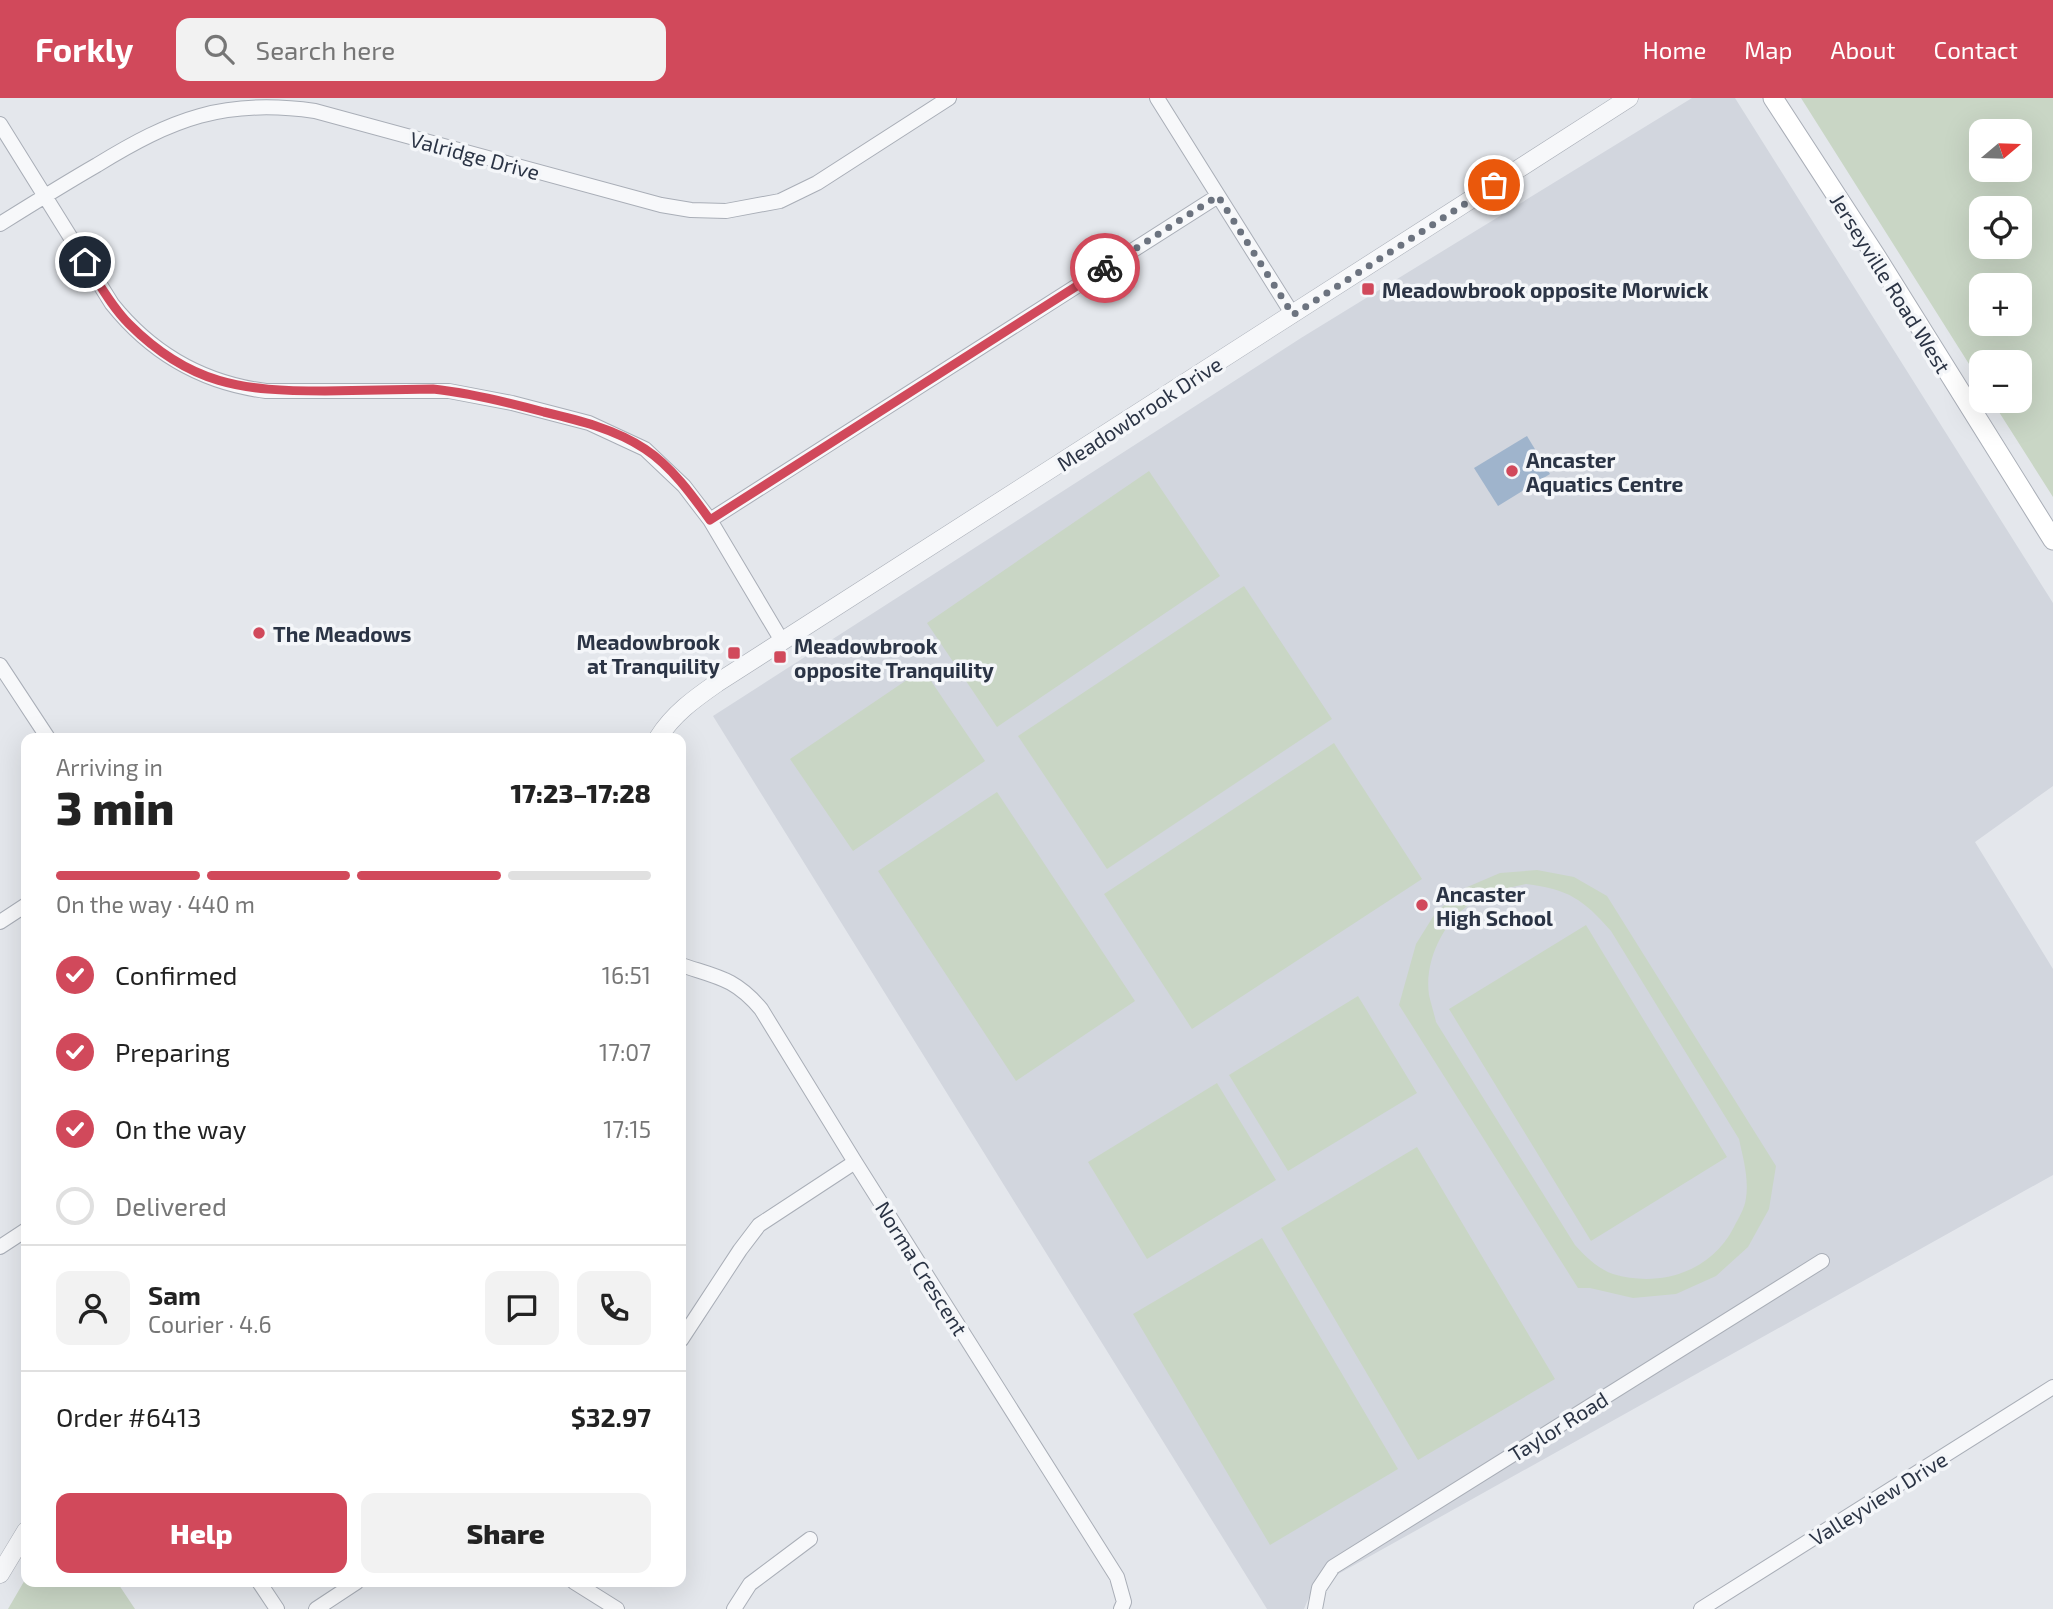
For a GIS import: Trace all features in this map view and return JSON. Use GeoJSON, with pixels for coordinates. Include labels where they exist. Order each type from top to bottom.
{"type":"FeatureCollection","features":[{"type":"Feature","properties":{"kind":"main road","name":"Jerseyville Road West"},"geometry":{"type":"LineString","coordinates":[[1773,98],[1877,258],[2053,540]]}},
{"type":"Feature","properties":{"kind":"street","name":"Valridge Drive"},"geometry":{"type":"LineString","coordinates":[[0,224],[150,132],[173,121],[221,108],[267,105],[300,108],[661,205],[708,211],[738,209],[780,201],[817,183],[949,98]]}},
{"type":"Feature","properties":{"kind":"street"},"geometry":{"type":"LineString","coordinates":[[1157,98],[1293,315]]}},
{"type":"Feature","properties":{"kind":"street","name":"Meadowbrook Drive"},"geometry":{"type":"LineString","coordinates":[[662,733],[673,718],[695,698],[1629,98]]}},
{"type":"Feature","properties":{"kind":"street"},"geometry":{"type":"LineString","coordinates":[[0,124],[112,304],[127,322],[160,352],[197,373],[230,384],[266,391],[433,389],[512,403],[589,424],[645,449],[684,486],[710,520],[782,641]]}},
{"type":"Feature","properties":{"kind":"street"},"geometry":{"type":"LineString","coordinates":[[710,520],[1218,196]]}},
{"type":"Feature","properties":{"kind":"street"},"geometry":{"type":"LineString","coordinates":[[0,665],[45,733]]}},
{"type":"Feature","properties":{"kind":"street"},"geometry":{"type":"LineString","coordinates":[[0,922],[21,908]]}},
{"type":"Feature","properties":{"kind":"street","name":"Norma Crescent"},"geometry":{"type":"LineString","coordinates":[[686,966],[729,981],[746,992],[761,1009],[1117,1577],[1124,1602],[1121,1609]]}},
{"type":"Feature","properties":{"kind":"street"},"geometry":{"type":"LineString","coordinates":[[686,1332],[740,1250],[760,1225],[855,1162]]}},
{"type":"Feature","properties":{"kind":"street"},"geometry":{"type":"LineString","coordinates":[[0,1247],[21,1233]]}},
{"type":"Feature","properties":{"kind":"street","name":"Taylor Road"},"geometry":{"type":"LineString","coordinates":[[1315,1609],[1318,1588],[1333,1567],[1822,1261]]}},
{"type":"Feature","properties":{"kind":"street","name":"Valleyview Drive"},"geometry":{"type":"LineString","coordinates":[[1701,1609],[2053,1387]]}},
{"type":"Feature","properties":{"kind":"street"},"geometry":{"type":"LineString","coordinates":[[0,1574],[21,1539]]}},
{"type":"Feature","properties":{"kind":"street"},"geometry":{"type":"LineString","coordinates":[[734,1609],[750,1584],[810,1539]]}},
{"type":"Feature","properties":{"kind":"street"},"geometry":{"type":"LineString","coordinates":[[262,1587],[277,1609]]}},
{"type":"Feature","properties":{"kind":"street"},"geometry":{"type":"LineString","coordinates":[[316,1609],[349,1587]]}},
{"type":"Feature","properties":{"kind":"street"},"geometry":{"type":"LineString","coordinates":[[582,1587],[617,1609]]}},
{"type":"Feature","properties":{"kind":"shaded area","name":"Ancaster High School"},"geometry":{"type":"Polygon","coordinates":[[[1692,98],[1735,98],[2053,603],[2053,786],[1975,842],[2053,969],[2053,1175],[1313,1588],[1304,1609],[1267,1609],[713,716],[1301,338],[1692,98]]]}},
{"type":"Feature","properties":{"kind":"green space"},"geometry":{"type":"Polygon","coordinates":[[[1801,98],[2053,98],[2053,497],[2000,413],[2032,413],[2032,350],[1969,350],[1969,364],[1801,98]]]}},
{"type":"Feature","properties":{"kind":"green space"},"geometry":{"type":"Polygon","coordinates":[[[1149,471],[1220,576],[997,727],[927,623],[1149,471]]]}},
{"type":"Feature","properties":{"kind":"green space"},"geometry":{"type":"Polygon","coordinates":[[[1244,586],[1332,719],[1107,869],[1018,736],[1244,586]]]}},
{"type":"Feature","properties":{"kind":"green space"},"geometry":{"type":"Polygon","coordinates":[[[923,669],[985,761],[853,851],[790,759],[923,669]]]}},
{"type":"Feature","properties":{"kind":"green space"},"geometry":{"type":"Polygon","coordinates":[[[1334,743],[1422,879],[1192,1029],[1104,894],[1334,743]]]}},
{"type":"Feature","properties":{"kind":"green space"},"geometry":{"type":"Polygon","coordinates":[[[997,792],[1135,1001],[1016,1081],[878,871],[997,792]]]}},
{"type":"Feature","properties":{"kind":"green space"},"geometry":{"type":"Polygon","coordinates":[[[1537,870],[1574,877],[1607,896],[1776,1166],[1769,1209],[1748,1247],[1716,1276],[1676,1294],[1633,1298],[1590,1288],[1578,1288],[1399,1005],[1416,944],[1436,912],[1465,888],[1500,873],[1537,870]],[[1526,884],[1493,892],[1474,901],[1463,909],[1445,930],[1433,955],[1428,982],[1436,1022],[1583,1254],[1608,1272],[1631,1278],[1648,1279],[1682,1273],[1712,1255],[1724,1243],[1743,1209],[1747,1183],[1739,1139],[1611,931],[1574,897],[1553,889],[1526,884]]]}},
{"type":"Feature","properties":{"kind":"green space"},"geometry":{"type":"Polygon","coordinates":[[[1586,925],[1727,1157],[1591,1241],[1449,1009],[1586,925]]]}},
{"type":"Feature","properties":{"kind":"green space"},"geometry":{"type":"Polygon","coordinates":[[[1358,996],[1417,1093],[1288,1171],[1229,1075],[1358,996]]]}},
{"type":"Feature","properties":{"kind":"green space"},"geometry":{"type":"Polygon","coordinates":[[[1217,1083],[1276,1180],[1147,1259],[1088,1162],[1217,1083]]]}},
{"type":"Feature","properties":{"kind":"green space"},"geometry":{"type":"Polygon","coordinates":[[[1417,1147],[1555,1379],[1418,1460],[1281,1228],[1417,1147]]]}},
{"type":"Feature","properties":{"kind":"green space"},"geometry":{"type":"Polygon","coordinates":[[[1262,1238],[1398,1469],[1270,1545],[1133,1314],[1262,1238]]]}},
{"type":"Feature","properties":{"kind":"green space"},"geometry":{"type":"Polygon","coordinates":[[[21,1587],[120,1587],[135,1609],[8,1609],[21,1587]]]}},
{"type":"Feature","properties":{"kind":"water","name":"Ancaster Aquatics Centre"},"geometry":{"type":"Polygon","coordinates":[[[1527,436],[1550,474],[1498,506],[1474,468],[1527,436]]]}},
{"type":"Feature","properties":{"kind":"way so far"},"geometry":{"type":"LineString","coordinates":[[1105,268],[1218,196],[1293,315],[1494,185]]}},
{"type":"Feature","properties":{"kind":"place","name":"Meadowbrook opposite Morwick"},"geometry":{"type":"Point","coordinates":[1368,289]}},
{"type":"Feature","properties":{"kind":"place","name":"Ancaster Aquatics Centre"},"geometry":{"type":"Point","coordinates":[1512,471]}},
{"type":"Feature","properties":{"kind":"place","name":"The Meadows"},"geometry":{"type":"Point","coordinates":[259,633]}},
{"type":"Feature","properties":{"kind":"place","name":"Meadowbrook at Tranquility"},"geometry":{"type":"Point","coordinates":[734,653]}},
{"type":"Feature","properties":{"kind":"place","name":"Meadowbrook opposite Tranquility"},"geometry":{"type":"Point","coordinates":[780,657]}},
{"type":"Feature","properties":{"kind":"place","name":"Ancaster High School"},"geometry":{"type":"Point","coordinates":[1422,905]}},
{"type":"Feature","properties":{"kind":"route"},"geometry":{"type":"LineString","coordinates":[[85,262],[127,322],[160,352],[197,373],[230,384],[266,391],[449,391],[512,403],[589,424],[645,449],[674,475],[710,520],[1105,268]]}}]}
